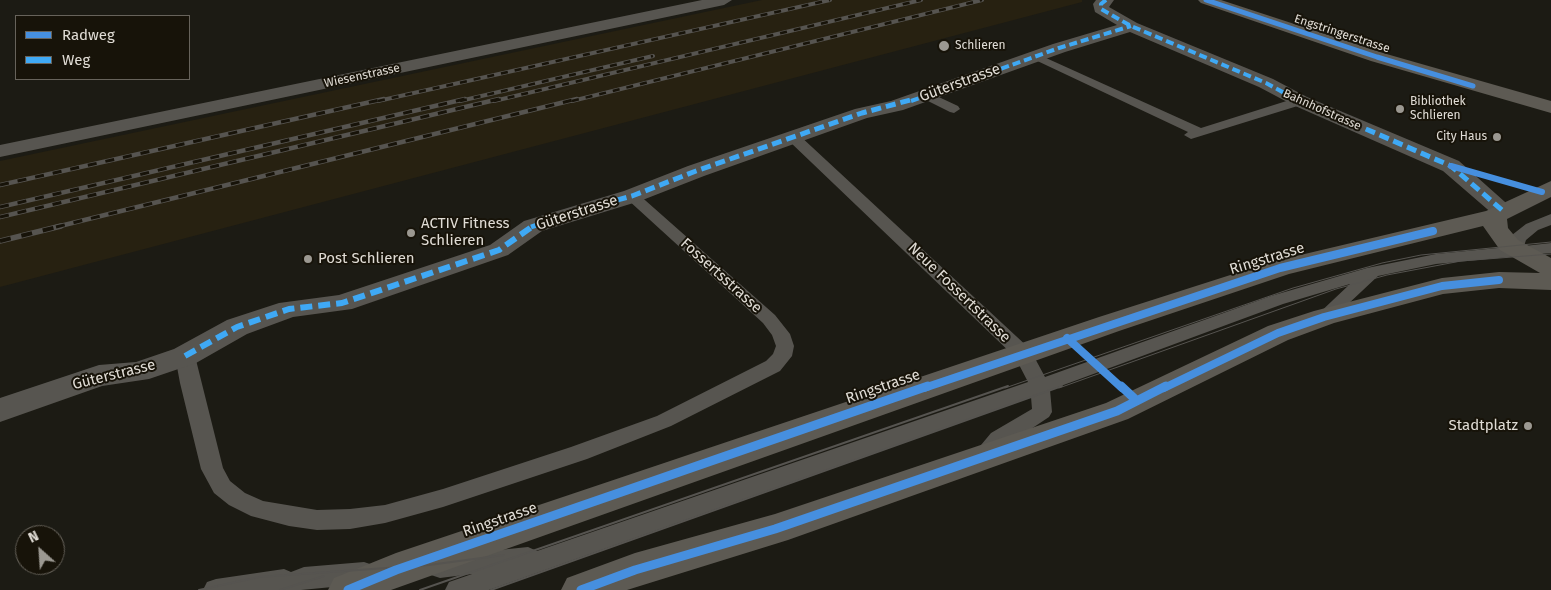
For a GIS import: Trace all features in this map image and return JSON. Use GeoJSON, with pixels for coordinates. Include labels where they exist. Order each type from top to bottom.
{"type":"FeatureCollection","features":[{"type":"Feature","properties":{"kind":"main road","name":"Engstringerstrasse"},"geometry":{"type":"LineString","coordinates":[[1206,0],[1377,58],[1551,108]]}},
{"type":"Feature","properties":{"kind":"main road","name":"Engstringerstrasse"},"geometry":{"type":"LineString","coordinates":[[1473,86],[1551,113]]}},
{"type":"Feature","properties":{"kind":"main road","name":"Ringstrasse"},"geometry":{"type":"LineString","coordinates":[[348,590],[396,570],[1023,353],[1280,268],[1498,213],[1551,188]]}},
{"type":"Feature","properties":{"kind":"main road"},"geometry":{"type":"LineString","coordinates":[[1498,213],[1496,229],[1501,237],[1516,250],[1551,270]]}},
{"type":"Feature","properties":{"kind":"main road"},"geometry":{"type":"LineString","coordinates":[[581,590],[635,570],[775,529],[1117,411],[1278,333],[1324,317],[1442,286],[1499,280],[1551,282]]}},
{"type":"Feature","properties":{"kind":"street","name":"Wiesenstrasse"},"geometry":{"type":"LineString","coordinates":[[0,152],[724,0]]}},
{"type":"Feature","properties":{"kind":"street","name":"Bahnhofstrasse"},"geometry":{"type":"LineString","coordinates":[[1106,0],[1101,4],[1101,9],[1131,26],[1266,83],[1300,101],[1451,166],[1498,213]]}},
{"type":"Feature","properties":{"kind":"street","name":"Güterstrasse"},"geometry":{"type":"LineString","coordinates":[[0,410],[99,376],[138,372],[185,356],[237,327],[289,309],[342,304],[499,250],[533,226],[586,208],[632,196],[696,171],[862,113],[896,106],[928,96],[1035,56],[1131,26]]}},
{"type":"Feature","properties":{"kind":"lane"},"geometry":{"type":"LineString","coordinates":[[1035,56],[1196,134],[1300,101]]}},
{"type":"Feature","properties":{"kind":"lane"},"geometry":{"type":"LineString","coordinates":[[928,96],[954,109]]}},
{"type":"Feature","properties":{"kind":"lane","name":"Neue Fossertstrasse"},"geometry":{"type":"LineString","coordinates":[[794,138],[1023,353],[1040,386],[1042,412],[999,439],[983,458]]}},
{"type":"Feature","properties":{"kind":"lane","name":"Fossertsstrasse"},"geometry":{"type":"LineString","coordinates":[[185,356],[212,468],[222,487],[237,499],[259,508],[317,520],[350,519],[414,507],[570,456],[664,422],[773,366],[782,356],[785,346],[781,334],[750,302],[632,196]]}},
{"type":"Feature","properties":{"kind":"lane"},"geometry":{"type":"LineString","coordinates":[[1516,250],[1518,238],[1532,227],[1551,219]]}},
{"type":"Feature","properties":{"kind":"lane"},"geometry":{"type":"LineString","coordinates":[[458,590],[556,554],[1040,386],[1277,300],[1373,272],[1436,259],[1551,248]]}},
{"type":"Feature","properties":{"kind":"lane"},"geometry":{"type":"LineString","coordinates":[[1324,317],[1373,272]]}},
{"type":"Feature","properties":{"kind":"lane"},"geometry":{"type":"LineString","coordinates":[[216,590],[259,582],[556,554]]}},
{"type":"Feature","properties":{"kind":"lane"},"geometry":{"type":"LineString","coordinates":[[270,590],[304,578]]}},
{"type":"Feature","properties":{"kind":"shaded area"},"geometry":{"type":"Polygon","coordinates":[[[762,0],[1082,0],[1082,2],[0,287],[0,161],[762,0]]]}},
{"type":"Feature","properties":{"kind":"tram line"},"geometry":{"type":"LineString","coordinates":[[1005,388],[1293,288],[1382,263],[1421,255],[1551,242]]}},
{"type":"Feature","properties":{"kind":"tram line"},"geometry":{"type":"LineString","coordinates":[[1059,388],[1336,289],[1387,275],[1461,261],[1551,254]]}},
{"type":"Feature","properties":{"kind":"tram line"},"geometry":{"type":"LineString","coordinates":[[420,590],[1008,386]]}},
{"type":"Feature","properties":{"kind":"tram line"},"geometry":{"type":"LineString","coordinates":[[491,590],[1062,386]]}},
{"type":"Feature","properties":{"kind":"tram line"},"geometry":{"type":"LineString","coordinates":[[199,590],[259,577],[429,565],[504,555]]}},
{"type":"Feature","properties":{"kind":"tram line"},"geometry":{"type":"LineString","coordinates":[[280,590],[324,576]]}},
{"type":"Feature","properties":{"kind":"railway"},"geometry":{"type":"LineString","coordinates":[[378,101],[830,0]]}},
{"type":"Feature","properties":{"kind":"railway"},"geometry":{"type":"LineString","coordinates":[[494,101],[921,0]]}},
{"type":"Feature","properties":{"kind":"railway"},"geometry":{"type":"LineString","coordinates":[[572,101],[982,0]]}},
{"type":"Feature","properties":{"kind":"railway"},"geometry":{"type":"LineString","coordinates":[[460,101],[653,56]]}},
{"type":"Feature","properties":{"kind":"railway"},"geometry":{"type":"LineString","coordinates":[[0,185],[384,99]]}},
{"type":"Feature","properties":{"kind":"railway"},"geometry":{"type":"LineString","coordinates":[[0,207],[465,99]]}},
{"type":"Feature","properties":{"kind":"railway"},"geometry":{"type":"LineString","coordinates":[[0,217],[499,99]]}},
{"type":"Feature","properties":{"kind":"railway"},"geometry":{"type":"LineString","coordinates":[[56,227],[577,99]]}},
{"type":"Feature","properties":{"kind":"railway"},"geometry":{"type":"LineString","coordinates":[[0,241],[61,226]]}},
{"type":"Feature","properties":{"kind":"marked path"},"geometry":{"type":"LineString","coordinates":[[1106,0],[1101,4],[1101,9],[1131,26],[1266,83],[1300,101],[1451,166],[1502,210]]}},
{"type":"Feature","properties":{"kind":"marked path"},"geometry":{"type":"LineString","coordinates":[[185,356],[237,327],[289,309],[342,303],[499,250],[533,226],[587,208],[632,196],[696,171],[862,113],[896,106],[1059,48],[1131,26]]}},
{"type":"Feature","properties":{"kind":"cycle path"},"geometry":{"type":"LineString","coordinates":[[1206,0],[1377,57],[1473,86]]}},
{"type":"Feature","properties":{"kind":"cycle path"},"geometry":{"type":"LineString","coordinates":[[1451,166],[1542,192]]}},
{"type":"Feature","properties":{"kind":"cycle path"},"geometry":{"type":"LineString","coordinates":[[348,590],[396,570],[1109,324],[1280,268],[1433,231]]}},
{"type":"Feature","properties":{"kind":"cycle path"},"geometry":{"type":"LineString","coordinates":[[581,590],[635,570],[775,529],[1117,411],[1278,333],[1324,317],[1442,286],[1499,280]]}},
{"type":"Feature","properties":{"kind":"cycle path"},"geometry":{"type":"LineString","coordinates":[[1067,338],[1137,401]]}},
{"type":"Feature","properties":{"kind":"place","name":"Schlieren"},"geometry":{"type":"Point","coordinates":[944,46]}},
{"type":"Feature","properties":{"kind":"place","name":"Bibliothek Schlieren"},"geometry":{"type":"Point","coordinates":[1400,109]}},
{"type":"Feature","properties":{"kind":"place","name":"City Haus"},"geometry":{"type":"Point","coordinates":[1497,137]}},
{"type":"Feature","properties":{"kind":"place","name":"ACTIV Fitness Schlieren"},"geometry":{"type":"Point","coordinates":[411,233]}},
{"type":"Feature","properties":{"kind":"place","name":"Post Schlieren"},"geometry":{"type":"Point","coordinates":[308,259]}},
{"type":"Feature","properties":{"kind":"place","name":"Stadtplatz"},"geometry":{"type":"Point","coordinates":[1528,426]}}]}
